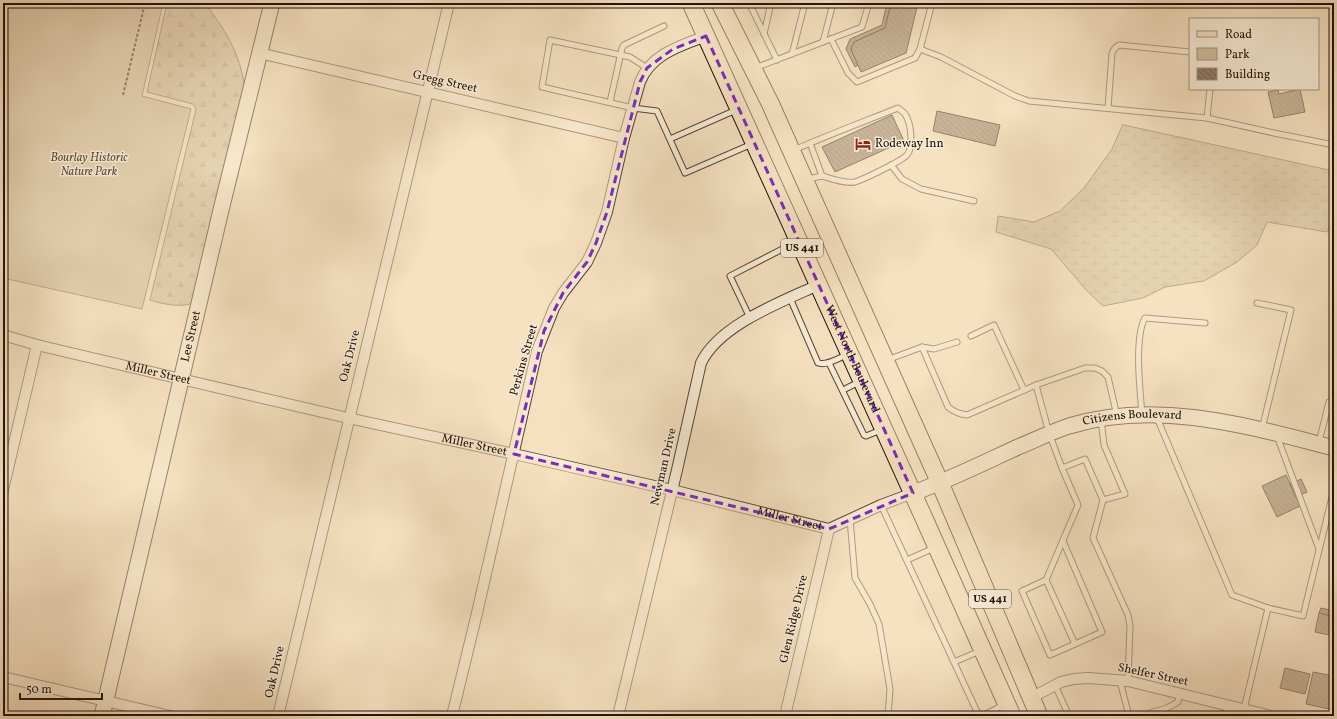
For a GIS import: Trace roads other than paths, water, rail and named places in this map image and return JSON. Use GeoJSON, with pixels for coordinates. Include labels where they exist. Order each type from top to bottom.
{"type":"FeatureCollection","features":[{"type":"Feature","properties":{"kind":"main road","name":"West North Boulevard"},"geometry":{"type":"LineString","coordinates":[[691,3],[884,428],[1009,710]]}},
{"type":"Feature","properties":{"kind":"main road","name":"US 441"},"geometry":{"type":"LineString","coordinates":[[720,3],[770,102],[940,483],[1039,716]]}},
{"type":"Feature","properties":{"kind":"street","name":"Lee Street"},"geometry":{"type":"LineString","coordinates":[[102,716],[181,379],[272,3]]}},
{"type":"Feature","properties":{"kind":"street","name":"Oak Drive"},"geometry":{"type":"LineString","coordinates":[[278,716],[348,418],[403,199],[449,3]]}},
{"type":"Feature","properties":{"kind":"street","name":"Perkins Street"},"geometry":{"type":"LineString","coordinates":[[452,716],[537,351],[542,337],[562,293],[587,262],[596,243],[607,212],[624,138],[644,73],[647,68],[658,58],[673,49],[706,36]]}},
{"type":"Feature","properties":{"kind":"street","name":"Gregg Street"},"geometry":{"type":"LineString","coordinates":[[260,53],[624,138]]}},
{"type":"Feature","properties":{"kind":"street","name":"Newman Drive"},"geometry":{"type":"LineString","coordinates":[[618,716],[701,363],[705,353],[729,331],[750,318],[818,285]]}},
{"type":"Feature","properties":{"kind":"street","name":"Miller Street"},"geometry":{"type":"LineString","coordinates":[[3,335],[37,345],[181,379],[348,418],[672,490],[829,529],[881,505],[940,483]]}},
{"type":"Feature","properties":{"kind":"street"},"geometry":{"type":"LineString","coordinates":[[3,490],[37,345]]}},
{"type":"Feature","properties":{"kind":"street","name":"Citizens Boulevard"},"geometry":{"type":"LineString","coordinates":[[940,483],[1049,433],[1070,426],[1117,416],[1149,415],[1221,421],[1334,448]]}},
{"type":"Feature","properties":{"kind":"street","name":"Glen Ridge Drive"},"geometry":{"type":"LineString","coordinates":[[785,716],[829,529]]}},
{"type":"Feature","properties":{"kind":"street"},"geometry":{"type":"LineString","coordinates":[[3,677],[170,716]]}},
{"type":"Feature","properties":{"kind":"street","name":"Shelfer Street"},"geometry":{"type":"LineString","coordinates":[[1031,698],[1062,682],[1088,678],[1124,681],[1271,716]]}},
{"type":"Feature","properties":{"kind":"lane"},"geometry":{"type":"LineString","coordinates":[[749,3],[777,60]]}},
{"type":"Feature","properties":{"kind":"lane"},"geometry":{"type":"LineString","coordinates":[[764,34],[771,3]]}},
{"type":"Feature","properties":{"kind":"lane"},"geometry":{"type":"LineString","coordinates":[[792,54],[805,3]]}},
{"type":"Feature","properties":{"kind":"lane"},"geometry":{"type":"LineString","coordinates":[[823,42],[833,3]]}},
{"type":"Feature","properties":{"kind":"lane"},"geometry":{"type":"LineString","coordinates":[[753,69],[862,27],[869,3]]}},
{"type":"Feature","properties":{"kind":"lane"},"geometry":{"type":"LineString","coordinates":[[832,39],[848,73],[857,82],[914,58],[920,49],[932,3]]}},
{"type":"Feature","properties":{"kind":"lane"},"geometry":{"type":"LineString","coordinates":[[610,102],[620,55],[624,45],[664,26]]}},
{"type":"Feature","properties":{"kind":"lane"},"geometry":{"type":"LineString","coordinates":[[647,68],[630,58],[620,55],[550,40],[542,87],[633,108],[657,111],[685,173],[754,143]]}},
{"type":"Feature","properties":{"kind":"lane"},"geometry":{"type":"LineString","coordinates":[[1108,108],[1112,53],[1115,48],[1119,46],[1189,52]]}},
{"type":"Feature","properties":{"kind":"lane"},"geometry":{"type":"LineString","coordinates":[[920,49],[941,57],[1015,96],[1029,101],[1207,118],[1334,145]]}},
{"type":"Feature","properties":{"kind":"lane"},"geometry":{"type":"LineString","coordinates":[[1207,118],[1210,90]]}},
{"type":"Feature","properties":{"kind":"lane"},"geometry":{"type":"LineString","coordinates":[[791,151],[898,108],[906,115],[912,143],[907,155],[891,165],[854,182],[839,181],[822,176],[804,180]]}},
{"type":"Feature","properties":{"kind":"lane"},"geometry":{"type":"LineString","coordinates":[[670,139],[739,109]]}},
{"type":"Feature","properties":{"kind":"lane"},"geometry":{"type":"LineString","coordinates":[[810,143],[822,176]]}},
{"type":"Feature","properties":{"kind":"lane"},"geometry":{"type":"LineString","coordinates":[[891,165],[902,179],[921,189],[974,201]]}},
{"type":"Feature","properties":{"kind":"lane"},"geometry":{"type":"LineString","coordinates":[[750,318],[730,276],[798,241]]}},
{"type":"Feature","properties":{"kind":"lane"},"geometry":{"type":"LineString","coordinates":[[790,298],[818,363],[829,363],[849,353]]}},
{"type":"Feature","properties":{"kind":"lane"},"geometry":{"type":"LineString","coordinates":[[1257,303],[1292,310],[1262,430]]}},
{"type":"Feature","properties":{"kind":"lane"},"geometry":{"type":"LineString","coordinates":[[1205,323],[1145,318],[1142,324],[1138,358],[1149,415],[1232,595],[1268,608],[1303,616],[1334,489]]}},
{"type":"Feature","properties":{"kind":"lane"},"geometry":{"type":"LineString","coordinates":[[971,336],[994,325],[1024,390]]}},
{"type":"Feature","properties":{"kind":"lane"},"geometry":{"type":"LineString","coordinates":[[885,360],[922,347],[934,349],[957,342]]}},
{"type":"Feature","properties":{"kind":"lane"},"geometry":{"type":"LineString","coordinates":[[922,347],[948,407],[959,414],[967,415],[1036,384],[1085,368],[1095,368],[1102,371],[1108,377],[1117,416]]}},
{"type":"Feature","properties":{"kind":"lane"},"geometry":{"type":"LineString","coordinates":[[829,363],[864,435],[866,436],[884,428]]}},
{"type":"Feature","properties":{"kind":"lane"},"geometry":{"type":"LineString","coordinates":[[842,390],[862,381]]}},
{"type":"Feature","properties":{"kind":"lane"},"geometry":{"type":"LineString","coordinates":[[1036,384],[1049,433],[1078,505],[1062,541],[1046,580],[1022,591],[1050,655],[1102,632],[1062,541]]}},
{"type":"Feature","properties":{"kind":"lane"},"geometry":{"type":"LineString","coordinates":[[1319,444],[1329,402],[1334,403]]}},
{"type":"Feature","properties":{"kind":"lane"},"geometry":{"type":"LineString","coordinates":[[1101,419],[1104,445],[1124,494],[1103,500]]}},
{"type":"Feature","properties":{"kind":"lane"},"geometry":{"type":"LineString","coordinates":[[1276,433],[1319,549]]}},
{"type":"Feature","properties":{"kind":"lane"},"geometry":{"type":"LineString","coordinates":[[1062,468],[1085,459],[1103,500],[1093,538],[1128,615],[1130,626],[1124,681],[1129,716]]}},
{"type":"Feature","properties":{"kind":"lane"},"geometry":{"type":"LineString","coordinates":[[881,505],[979,716]]}},
{"type":"Feature","properties":{"kind":"lane"},"geometry":{"type":"LineString","coordinates":[[850,519],[855,578],[870,604],[879,624],[890,689],[888,716]]}},
{"type":"Feature","properties":{"kind":"lane"},"geometry":{"type":"LineString","coordinates":[[907,560],[937,547]]}},
{"type":"Feature","properties":{"kind":"lane"},"geometry":{"type":"LineString","coordinates":[[1046,580],[1075,644]]}},
{"type":"Feature","properties":{"kind":"lane"},"geometry":{"type":"LineString","coordinates":[[1244,710],[1268,608]]}},
{"type":"Feature","properties":{"kind":"lane"},"geometry":{"type":"LineString","coordinates":[[954,662],[982,650]]}},
{"type":"Feature","properties":{"kind":"lane"},"geometry":{"type":"LineString","coordinates":[[1056,685],[1069,716]]}},
{"type":"Feature","properties":{"kind":"lane"},"geometry":{"type":"LineString","coordinates":[[1139,716],[1167,708],[1178,702],[1179,694]]}},
{"type":"Feature","properties":{"kind":"lane"},"geometry":{"type":"LineString","coordinates":[[1225,716],[1228,706]]}},
{"type":"Feature","properties":{"kind":"lane"},"geometry":{"type":"LineString","coordinates":[[982,716],[1009,710]]}},
{"type":"Feature","properties":{"kind":"place","name":"Rodeway Inn"},"geometry":{"type":"Point","coordinates":[863,144]}},
{"type":"Feature","properties":{"kind":"park label","name":"Bourlay Historic Nature Park"},"geometry":{"type":"Point","coordinates":[89,165]}}]}
